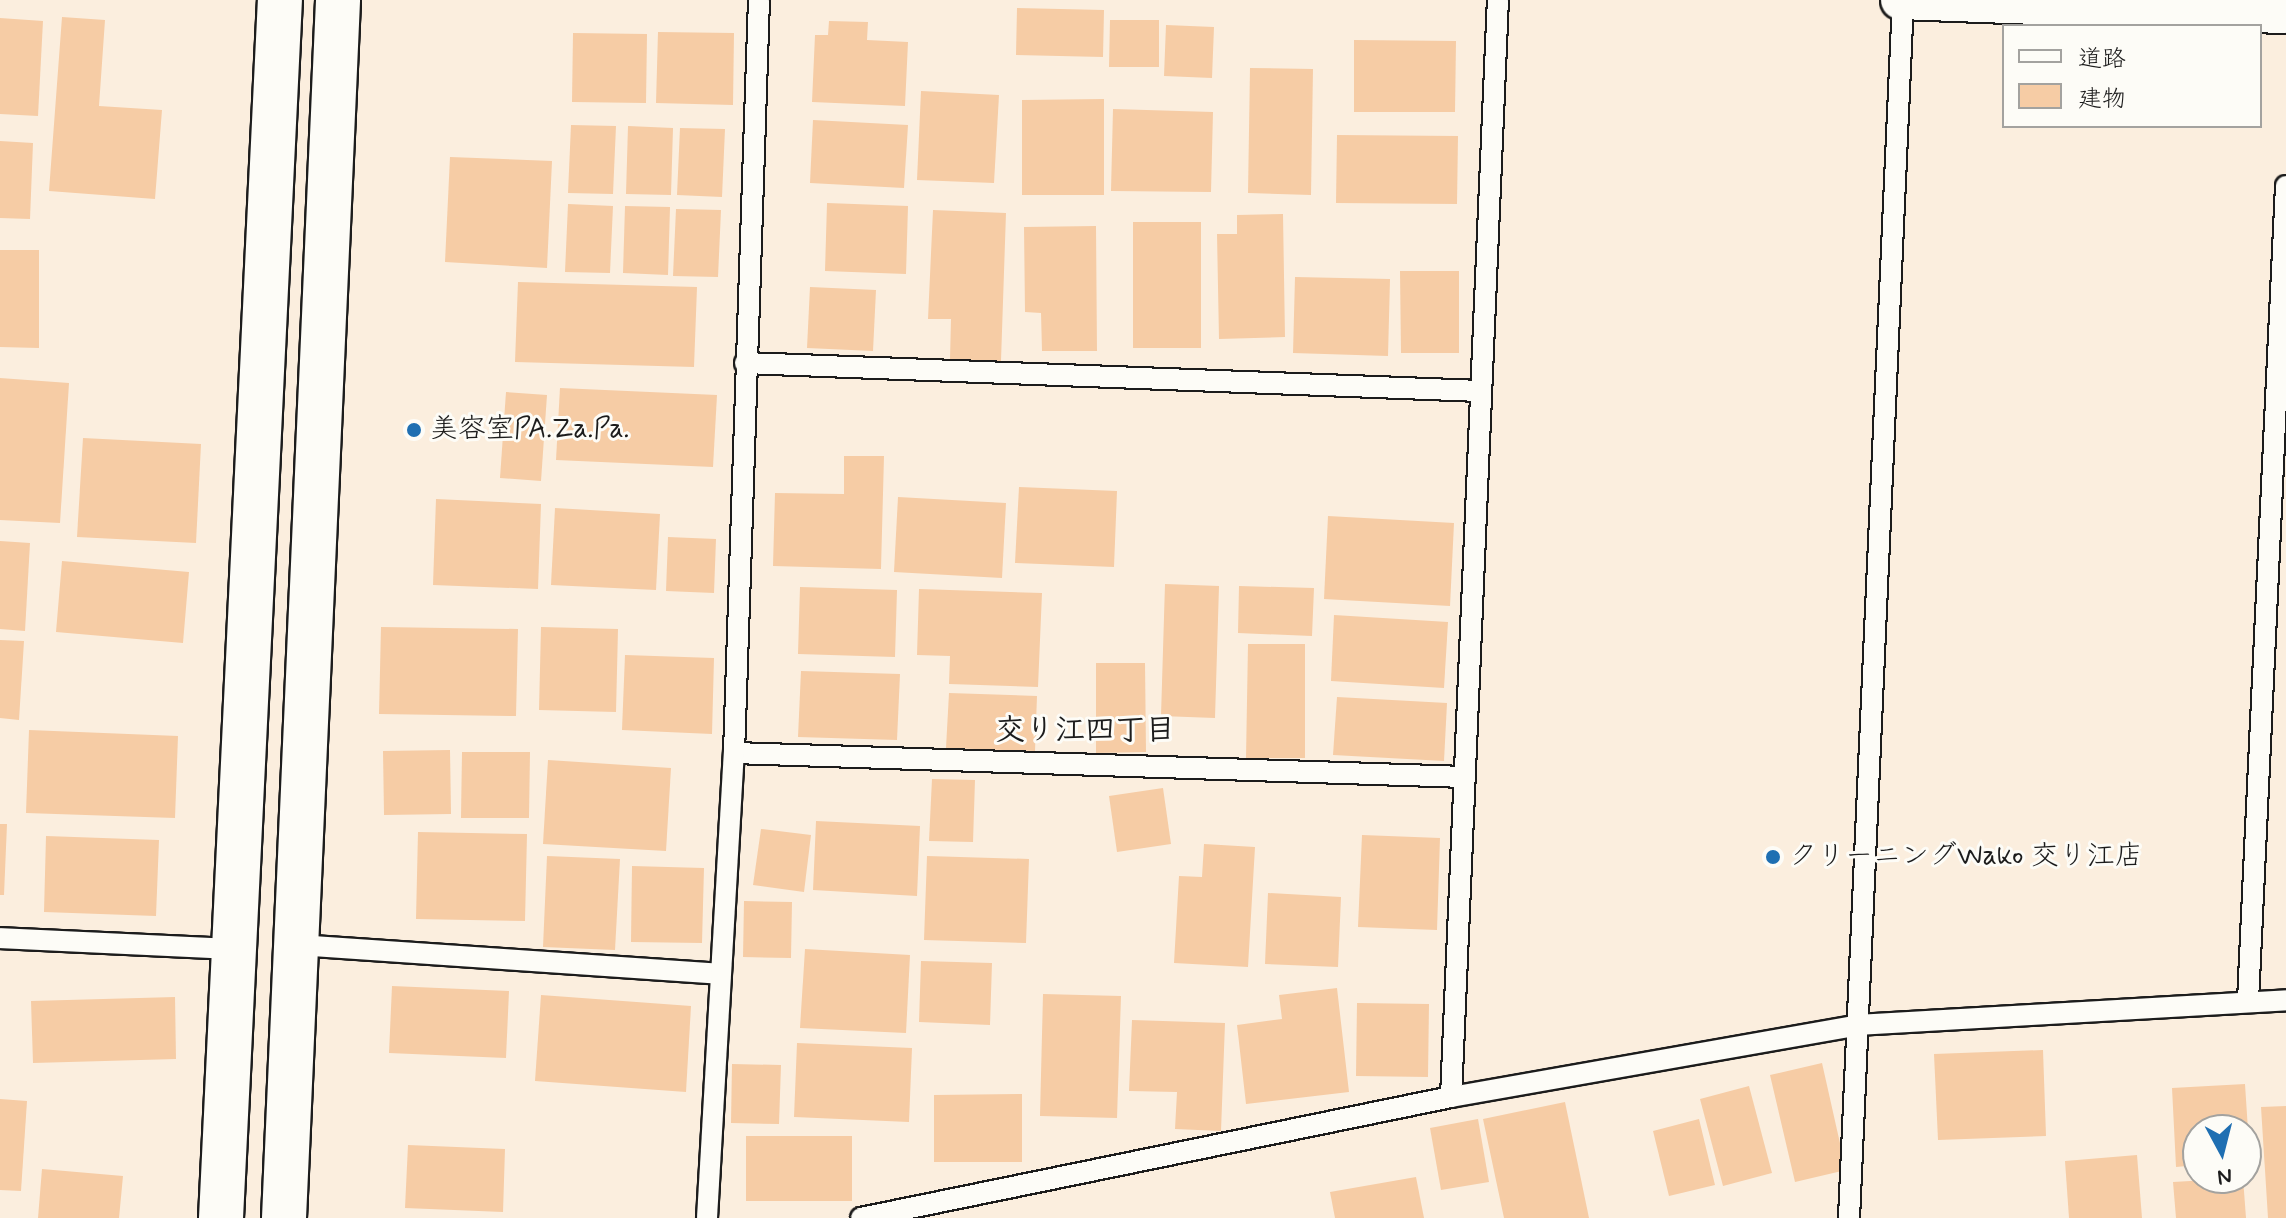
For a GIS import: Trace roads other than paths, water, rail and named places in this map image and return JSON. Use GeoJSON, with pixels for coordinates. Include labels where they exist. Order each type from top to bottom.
{"type":"FeatureCollection","features":[{"type":"Feature","properties":{"kind":"street"},"geometry":{"type":"LineString","coordinates":[[221,1218],[280,0]]}},
{"type":"Feature","properties":{"kind":"street"},"geometry":{"type":"LineString","coordinates":[[284,1218],[338,0]]}},
{"type":"Feature","properties":{"kind":"street"},"geometry":{"type":"LineString","coordinates":[[1902,0],[2286,14]]}},
{"type":"Feature","properties":{"kind":"lane"},"geometry":{"type":"LineString","coordinates":[[707,1218],[734,753],[759,0]]}},
{"type":"Feature","properties":{"kind":"lane"},"geometry":{"type":"LineString","coordinates":[[1451,1097],[1498,0]]}},
{"type":"Feature","properties":{"kind":"lane"},"geometry":{"type":"LineString","coordinates":[[1849,1218],[1902,0]]}},
{"type":"Feature","properties":{"kind":"lane"},"geometry":{"type":"LineString","coordinates":[[2248,1001],[2278,636],[2286,186]]}},
{"type":"Feature","properties":{"kind":"lane"},"geometry":{"type":"LineString","coordinates":[[745,363],[1479,391]]}},
{"type":"Feature","properties":{"kind":"lane"},"geometry":{"type":"LineString","coordinates":[[734,753],[1465,777]]}},
{"type":"Feature","properties":{"kind":"lane"},"geometry":{"type":"LineString","coordinates":[[0,938],[233,949]]}},
{"type":"Feature","properties":{"kind":"lane"},"geometry":{"type":"LineString","coordinates":[[297,945],[720,974]]}},
{"type":"Feature","properties":{"kind":"lane"},"geometry":{"type":"LineString","coordinates":[[861,1218],[892,1215],[1451,1097],[1858,1025],[2286,1000]]}},
{"type":"Feature","properties":{"kind":"place","name":"美容室PA.Za.Pa."},"geometry":{"type":"Point","coordinates":[414,430]}},
{"type":"Feature","properties":{"kind":"place","name":"クリーニングWako 交り江店"},"geometry":{"type":"Point","coordinates":[1773,857]}},
{"type":"Feature","properties":{"kind":"district","name":"交り江四丁目"},"geometry":{"type":"Point","coordinates":[1085,731]}}]}
